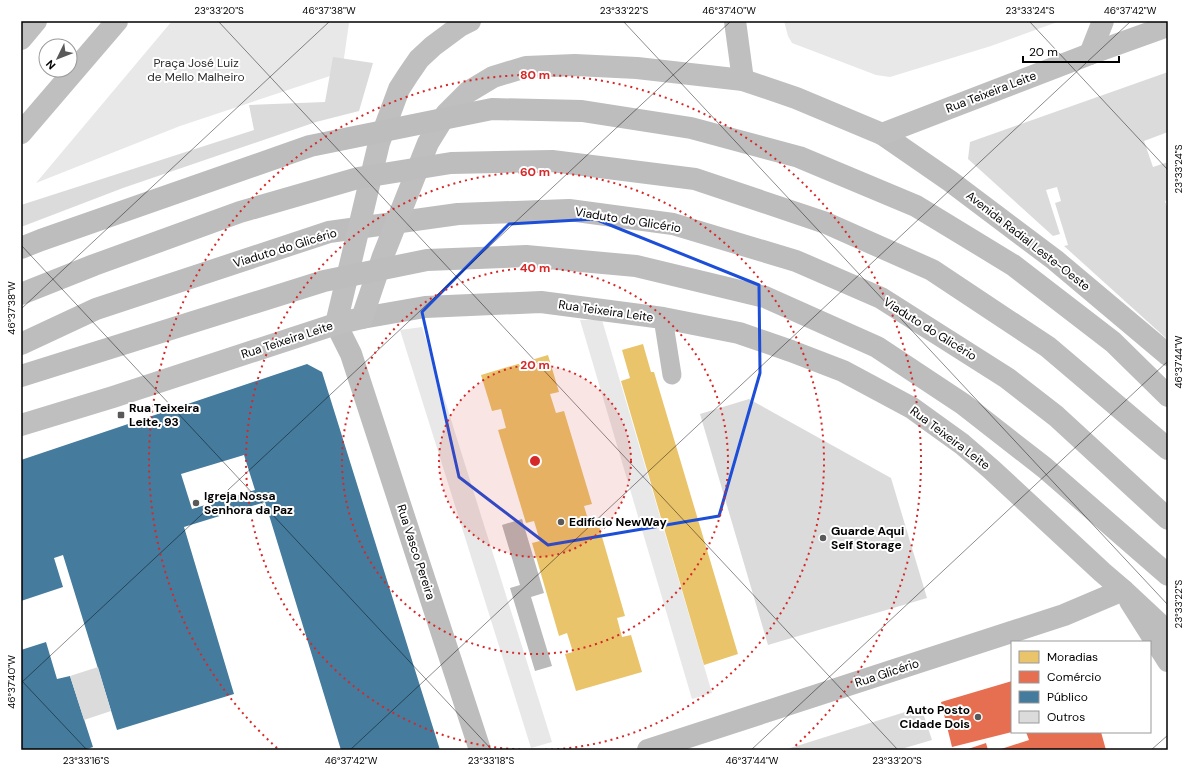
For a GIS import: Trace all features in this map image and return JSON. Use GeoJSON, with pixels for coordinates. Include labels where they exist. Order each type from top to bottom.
{"type":"FeatureCollection","features":[{"type":"Feature","properties":{"kind":"main road"},"geometry":{"type":"LineString","coordinates":[[21,39],[36,21]]}},
{"type":"Feature","properties":{"kind":"main road"},"geometry":{"type":"LineString","coordinates":[[21,133],[117,21]]}},
{"type":"Feature","properties":{"kind":"main road"},"geometry":{"type":"LineString","coordinates":[[336,324],[378,143],[399,90],[419,59],[433,46],[460,26],[470,21]]}},
{"type":"Feature","properties":{"kind":"main road"},"geometry":{"type":"LineString","coordinates":[[735,21],[743,80]]}},
{"type":"Feature","properties":{"kind":"main road"},"geometry":{"type":"LineString","coordinates":[[1090,54],[1103,21]]}},
{"type":"Feature","properties":{"kind":"main road","name":"Rua Teixeira Leite"},"geometry":{"type":"LineString","coordinates":[[882,134],[1090,54],[1168,26]]}},
{"type":"Feature","properties":{"kind":"main road"},"geometry":{"type":"LineString","coordinates":[[351,354],[383,256],[428,143],[446,114],[468,92],[493,77],[526,67],[575,65],[638,68],[743,80],[796,98],[882,134]]}},
{"type":"Feature","properties":{"kind":"main road"},"geometry":{"type":"LineString","coordinates":[[21,248],[310,146],[492,109],[582,110],[691,128],[799,157],[916,206],[1013,265],[1113,342],[1168,396]]}},
{"type":"Feature","properties":{"kind":"main road","name":"Avenida Radial Leste-Oeste"},"geometry":{"type":"LineString","coordinates":[[882,134],[950,181],[1056,260],[1168,355]]}},
{"type":"Feature","properties":{"kind":"main road"},"geometry":{"type":"LineString","coordinates":[[21,294],[94,265],[240,212],[358,178],[451,163],[552,161],[696,179],[826,224],[932,270],[1048,347],[1168,449]]}},
{"type":"Feature","properties":{"kind":"main road","name":"Viaduto do Glicério"},"geometry":{"type":"LineString","coordinates":[[21,344],[96,309],[329,232],[458,214],[569,210],[673,224],[796,261],[881,298],[1007,378],[1056,416],[1168,519]]}},
{"type":"Feature","properties":{"kind":"main road"},"geometry":{"type":"LineString","coordinates":[[21,376],[324,281],[427,260],[526,256],[636,266],[765,297],[877,347],[963,404],[1045,468],[1168,574]]}},
{"type":"Feature","properties":{"kind":"main road","name":"Rua Teixeira Leite"},"geometry":{"type":"LineString","coordinates":[[21,425],[113,397],[336,324],[425,307],[541,302],[663,318],[739,332],[843,371],[912,408],[962,444],[1123,590]]}},
{"type":"Feature","properties":{"kind":"main road","name":"Rua Vasco Pereira"},"geometry":{"type":"LineString","coordinates":[[336,324],[351,354],[480,750]]}},
{"type":"Feature","properties":{"kind":"main road"},"geometry":{"type":"LineString","coordinates":[[1123,590],[1168,632]]}},
{"type":"Feature","properties":{"kind":"main road"},"geometry":{"type":"LineString","coordinates":[[1123,590],[1168,661]]}},
{"type":"Feature","properties":{"kind":"main road","name":"Rua Glicério"},"geometry":{"type":"LineString","coordinates":[[648,750],[1064,615],[1123,590]]}},
{"type":"Feature","properties":{"kind":"lane"},"geometry":{"type":"LineString","coordinates":[[663,318],[672,374]]}},
{"type":"Feature","properties":{"kind":"highlighted area"},"geometry":{"type":"Polygon","coordinates":[[[595,219],[759,285],[760,373],[719,516],[548,545],[459,477],[422,312],[509,224],[595,219]]]}},
{"type":"Feature","properties":{"kind":"green space","name":"Praça José Luiz de Mello Malheiro"},"geometry":{"type":"Polygon","coordinates":[[[172,21],[350,21],[342,72],[180,126],[36,183],[172,21]]]}},
{"type":"Feature","properties":{"kind":"green space"},"geometry":{"type":"Polygon","coordinates":[[[784,21],[1060,21],[991,46],[890,77],[876,75],[792,43],[788,36],[784,21]]]}},
{"type":"Feature","properties":{"kind":"green space"},"geometry":{"type":"Polygon","coordinates":[[[580,320],[602,320],[712,693],[692,699],[580,320]]]}},
{"type":"Feature","properties":{"kind":"green space"},"geometry":{"type":"Polygon","coordinates":[[[422,327],[552,742],[531,748],[400,330],[422,327]]]}},
{"type":"Feature","properties":{"kind":"shaded area"},"geometry":{"type":"Polygon","coordinates":[[[522,519],[544,593],[531,597],[552,666],[535,671],[510,588],[520,585],[502,525],[522,519]]]}},
{"type":"Feature","properties":{"kind":"building: Moradias"},"geometry":{"type":"Polygon","coordinates":[[[643,344],[651,372],[654,372],[738,654],[704,665],[621,381],[630,378],[622,350],[643,344]]]}},
{"type":"Feature","properties":{"kind":"building: Moradias","name":"Edifício NewWay"},"geometry":{"type":"Polygon","coordinates":[[[548,355],[559,392],[550,394],[556,413],[564,411],[592,504],[584,506],[590,526],[598,523],[625,616],[617,618],[622,637],[631,635],[642,672],[576,691],[565,654],[573,652],[567,633],[559,636],[532,543],[540,541],[534,521],[526,523],[498,430],[506,428],[501,409],[492,411],[481,375],[548,355]]]}},
{"type":"Feature","properties":{"kind":"building: Comércio","name":"Auto Posto Cidade Dois"},"geometry":{"type":"Polygon","coordinates":[[[1011,681],[1011,732],[952,747],[941,702],[1011,681]]]}},
{"type":"Feature","properties":{"kind":"building: Comércio","name":"Auto Posto Cidade Dois"},"geometry":{"type":"Polygon","coordinates":[[[1026,733],[1101,733],[1106,750],[998,750],[1029,740],[1026,733]]]}},
{"type":"Feature","properties":{"kind":"building: Comércio","name":"Auto Posto Cidade Dois"},"geometry":{"type":"Polygon","coordinates":[[[986,743],[988,750],[968,749],[986,743]]]}},
{"type":"Feature","properties":{"kind":"building: Público","name":"Igreja Nossa Senhora da Paz"},"geometry":{"type":"Polygon","coordinates":[[[307,364],[322,372],[440,750],[341,750],[265,502],[184,527],[234,694],[117,730],[63,555],[54,558],[63,587],[21,601],[21,460],[307,364]],[[244,455],[181,474],[192,509],[255,490],[244,455]]]}},
{"type":"Feature","properties":{"kind":"building: Público"},"geometry":{"type":"Polygon","coordinates":[[[46,642],[57,679],[70,676],[93,747],[84,750],[21,750],[21,650],[46,642]]]}},
{"type":"Feature","properties":{"kind":"building: Outros"},"geometry":{"type":"Polygon","coordinates":[[[333,57],[373,63],[359,111],[316,122],[123,188],[21,227],[21,205],[254,130],[249,105],[325,102],[333,57]]]}},
{"type":"Feature","properties":{"kind":"building: Outros"},"geometry":{"type":"Polygon","coordinates":[[[1168,72],[1168,132],[1144,141],[1153,167],[1168,162],[1168,200],[1165,201],[1168,210],[1168,340],[1064,246],[1068,245],[1055,203],[1061,201],[1057,187],[1046,190],[1060,234],[1053,236],[968,159],[970,142],[1168,72]]]}},
{"type":"Feature","properties":{"kind":"building: Outros","name":"Guarde Aqui Self Storage"},"geometry":{"type":"Polygon","coordinates":[[[749,399],[891,478],[927,598],[768,645],[700,414],[749,399]]]}},
{"type":"Feature","properties":{"kind":"building: Outros"},"geometry":{"type":"Polygon","coordinates":[[[98,667],[111,711],[84,720],[70,676],[98,667]]]}},
{"type":"Feature","properties":{"kind":"building: Outros"},"geometry":{"type":"Polygon","coordinates":[[[921,707],[932,740],[898,750],[784,750],[921,707]]]}},
{"type":"Feature","properties":{"kind":"place","name":"Rua Teixeira Leite, 93"},"geometry":{"type":"Point","coordinates":[121,415]}},
{"type":"Feature","properties":{"kind":"place","name":"Igreja Nossa Senhora da Paz"},"geometry":{"type":"Point","coordinates":[196,503]}},
{"type":"Feature","properties":{"kind":"place","name":"Edifício NewWay"},"geometry":{"type":"Point","coordinates":[561,522]}},
{"type":"Feature","properties":{"kind":"place","name":"Guarde Aqui Self Storage"},"geometry":{"type":"Point","coordinates":[823,538]}},
{"type":"Feature","properties":{"kind":"place","name":"Auto Posto Cidade Dois"},"geometry":{"type":"Point","coordinates":[978,717]}}]}
